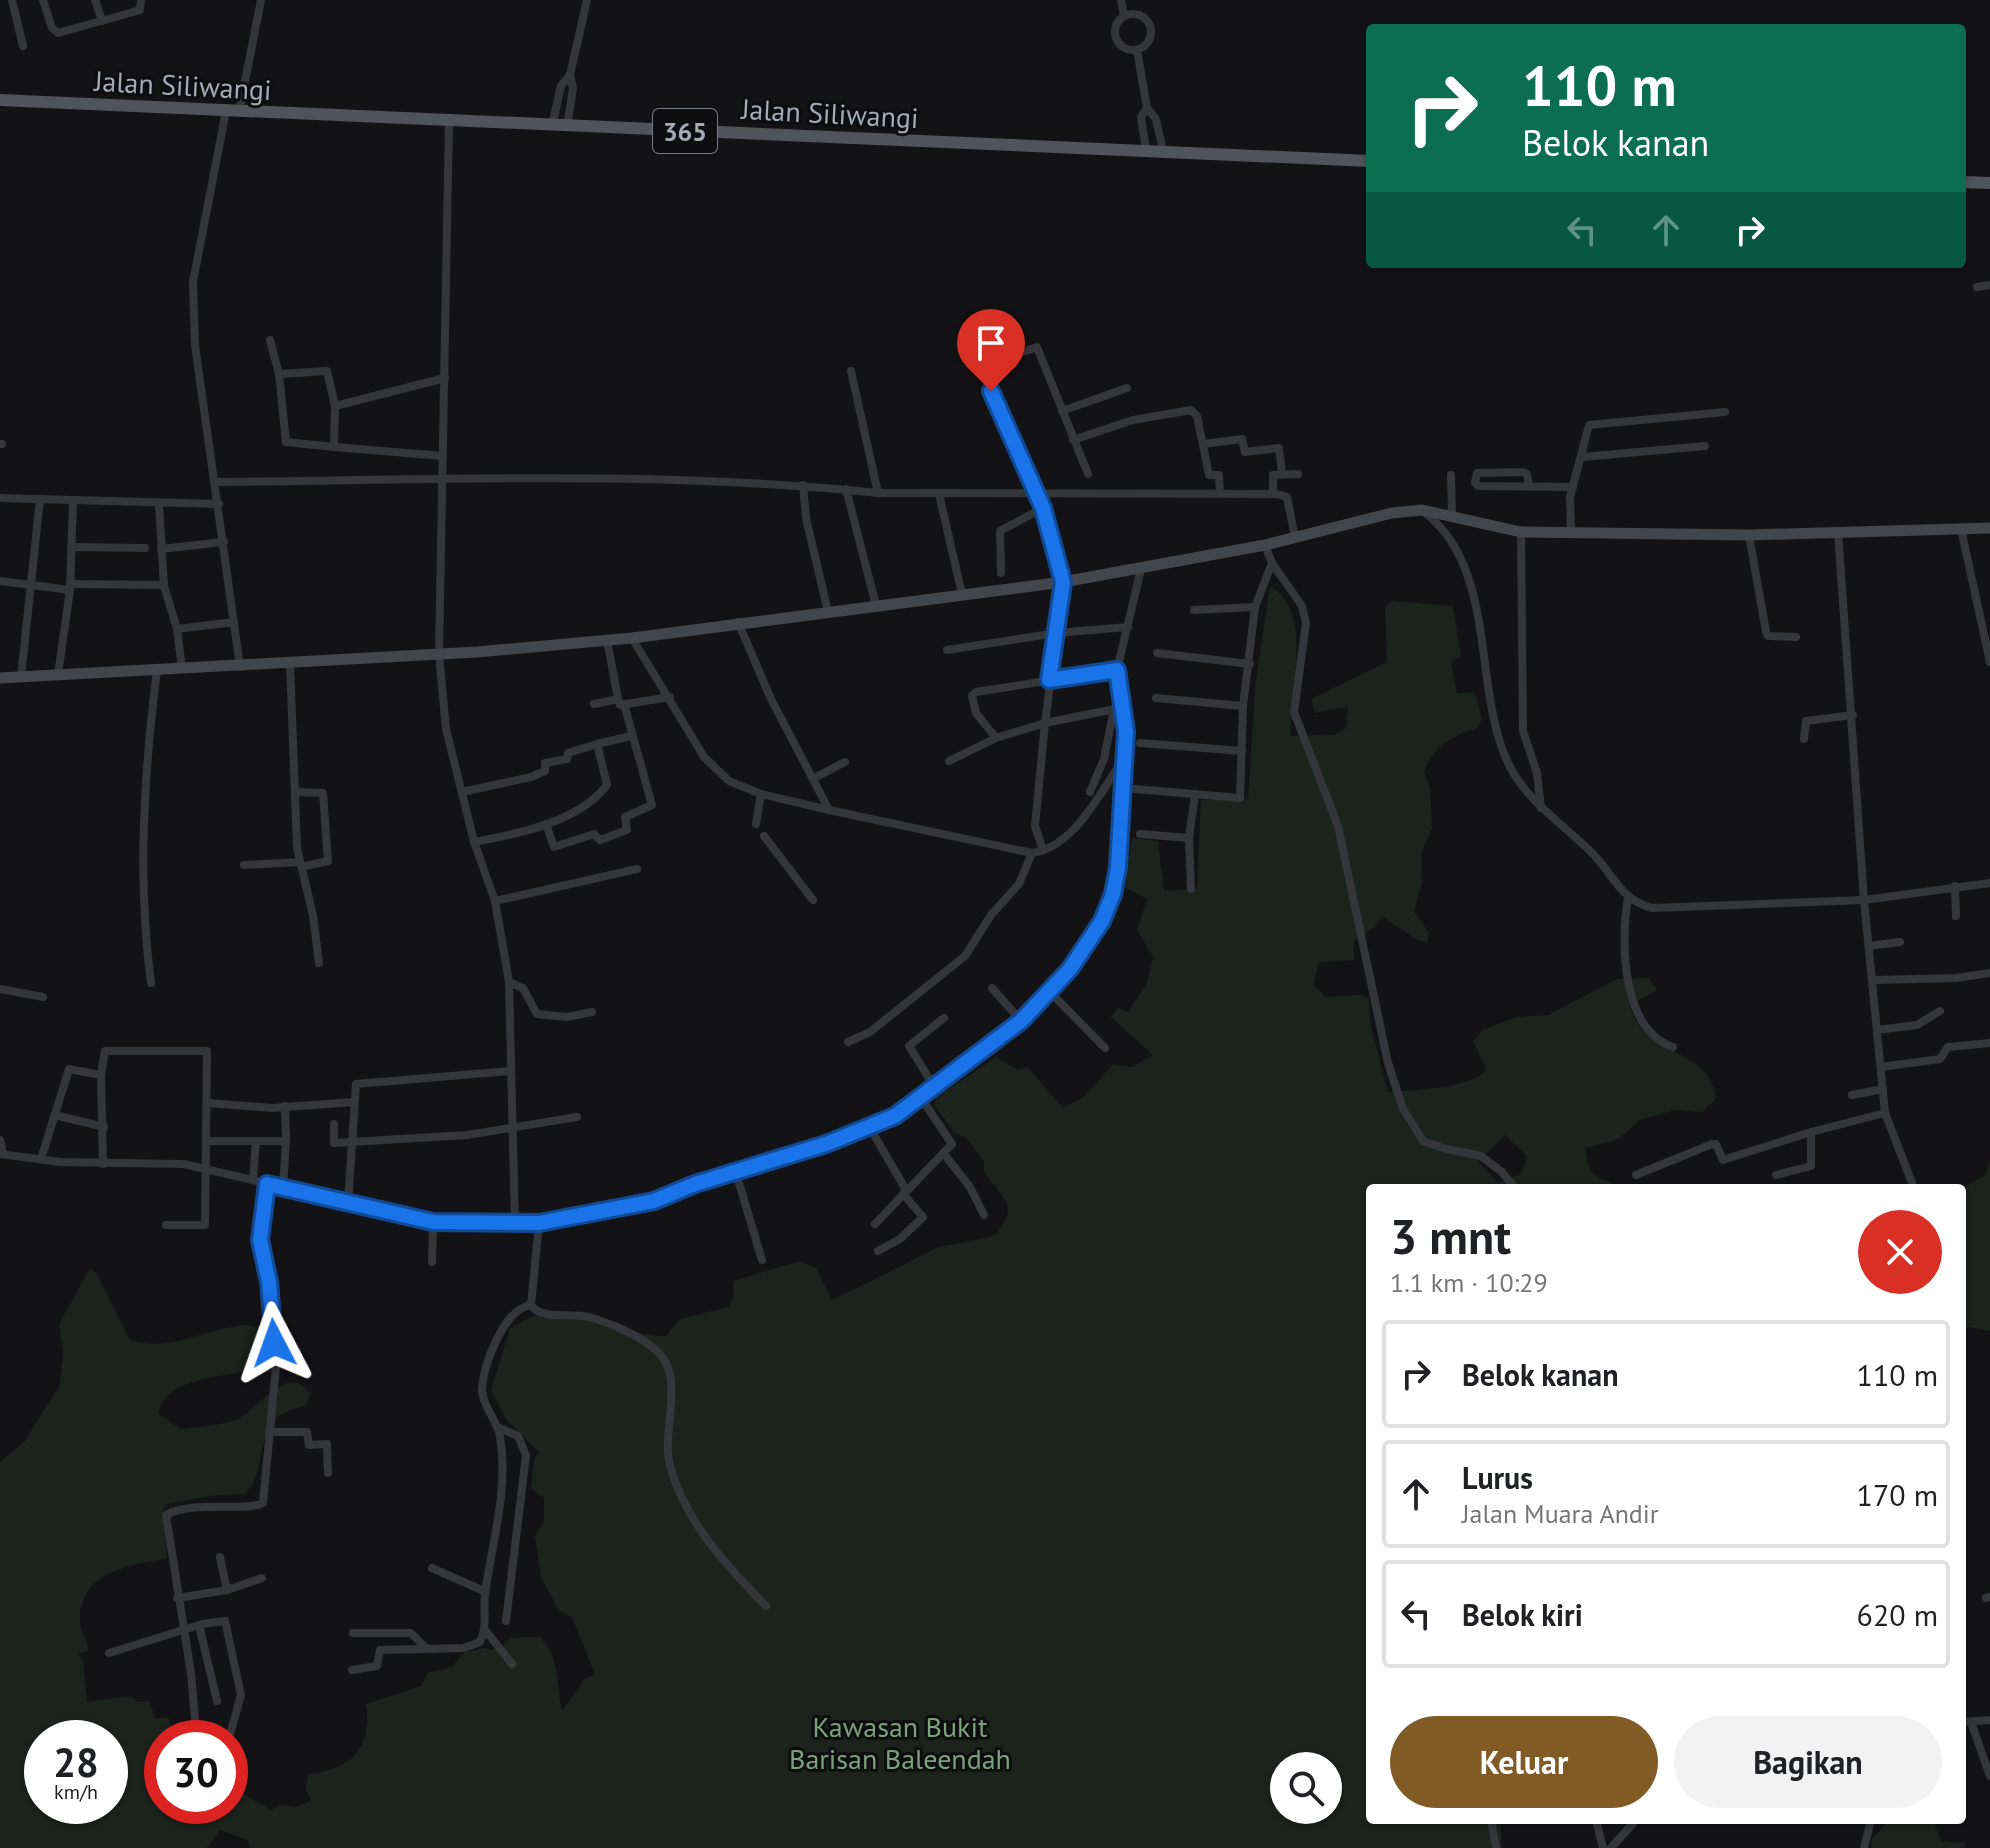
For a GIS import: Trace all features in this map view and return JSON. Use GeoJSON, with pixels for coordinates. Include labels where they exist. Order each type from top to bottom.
{"type":"FeatureCollection","features":[{"type":"Feature","properties":{"kind":"main road","name":"Jalan Siliwangi"},"geometry":{"type":"LineString","coordinates":[[0,100],[1366,161]]}},
{"type":"Feature","properties":{"kind":"main road"},"geometry":{"type":"LineString","coordinates":[[1966,182],[1990,183]]}},
{"type":"Feature","properties":{"kind":"main road"},"geometry":{"type":"LineString","coordinates":[[0,678],[240,667],[632,638],[1063,582],[1265,545],[1392,513],[1422,510],[1521,532],[1749,535],[1990,528]]}},
{"type":"Feature","properties":{"kind":"street"},"geometry":{"type":"LineString","coordinates":[[12,0],[23,46]]}},
{"type":"Feature","properties":{"kind":"street"},"geometry":{"type":"LineString","coordinates":[[43,0],[52,28],[58,33],[140,10],[141,0]]}},
{"type":"Feature","properties":{"kind":"street"},"geometry":{"type":"LineString","coordinates":[[95,0],[102,21]]}},
{"type":"Feature","properties":{"kind":"street"},"geometry":{"type":"LineString","coordinates":[[240,667],[217,482],[195,345],[193,282],[261,0]]}},
{"type":"Feature","properties":{"kind":"street"},"geometry":{"type":"LineString","coordinates":[[567,127],[573,88],[570,75],[587,0]]}},
{"type":"Feature","properties":{"kind":"street"},"geometry":{"type":"LineString","coordinates":[[1121,0],[1124,16]]}},
{"type":"Feature","properties":{"kind":"street"},"geometry":{"type":"LineString","coordinates":[[1124,16],[1140,16],[1151,28],[1150,40],[1137,50],[1125,49],[1116,41],[1116,25],[1124,16]]}},
{"type":"Feature","properties":{"kind":"street"},"geometry":{"type":"LineString","coordinates":[[1137,50],[1147,108],[1156,119],[1163,151]]}},
{"type":"Feature","properties":{"kind":"street"},"geometry":{"type":"LineString","coordinates":[[552,126],[561,86],[570,75]]}},
{"type":"Feature","properties":{"kind":"street"},"geometry":{"type":"LineString","coordinates":[[1146,150],[1141,117],[1147,108]]}},
{"type":"Feature","properties":{"kind":"street"},"geometry":{"type":"LineString","coordinates":[[449,121],[439,654],[446,729],[474,842],[495,901],[509,982],[515,1224]]}},
{"type":"Feature","properties":{"kind":"street"},"geometry":{"type":"LineString","coordinates":[[1977,287],[1990,285]]}},
{"type":"Feature","properties":{"kind":"street"},"geometry":{"type":"LineString","coordinates":[[968,327],[999,416],[1043,508],[1063,582],[1049,680],[1035,826],[1043,850]]}},
{"type":"Feature","properties":{"kind":"street"},"geometry":{"type":"LineString","coordinates":[[270,340],[279,374],[286,442],[443,456]]}},
{"type":"Feature","properties":{"kind":"street"},"geometry":{"type":"LineString","coordinates":[[982,366],[1037,347],[1088,474]]}},
{"type":"Feature","properties":{"kind":"street"},"geometry":{"type":"LineString","coordinates":[[279,374],[327,371],[335,406],[334,447]]}},
{"type":"Feature","properties":{"kind":"street"},"geometry":{"type":"LineString","coordinates":[[851,371],[878,493]]}},
{"type":"Feature","properties":{"kind":"street"},"geometry":{"type":"LineString","coordinates":[[335,406],[445,378]]}},
{"type":"Feature","properties":{"kind":"street"},"geometry":{"type":"LineString","coordinates":[[1062,411],[1127,388]]}},
{"type":"Feature","properties":{"kind":"street"},"geometry":{"type":"LineString","coordinates":[[1073,440],[1133,420],[1143,422],[1191,410],[1197,416],[1209,475],[1219,475],[1220,493]]}},
{"type":"Feature","properties":{"kind":"street"},"geometry":{"type":"LineString","coordinates":[[1571,533],[1573,487],[1589,425],[1725,412]]}},
{"type":"Feature","properties":{"kind":"street"},"geometry":{"type":"LineString","coordinates":[[1203,444],[1242,439],[1245,452],[1279,448],[1282,473]]}},
{"type":"Feature","properties":{"kind":"street"},"geometry":{"type":"LineString","coordinates":[[1582,457],[1705,446]]}},
{"type":"Feature","properties":{"kind":"street"},"geometry":{"type":"LineString","coordinates":[[1529,486],[1527,474],[1523,472],[1477,473],[1475,483],[1478,486],[1573,487]]}},
{"type":"Feature","properties":{"kind":"street"},"geometry":{"type":"LineString","coordinates":[[1273,494],[1273,475],[1298,474]]}},
{"type":"Feature","properties":{"kind":"street"},"geometry":{"type":"LineString","coordinates":[[1451,475],[1452,517]]}},
{"type":"Feature","properties":{"kind":"street"},"geometry":{"type":"LineString","coordinates":[[217,482],[560,478],[803,485],[878,493],[1273,494],[1287,497],[1295,538]]}},
{"type":"Feature","properties":{"kind":"street"},"geometry":{"type":"LineString","coordinates":[[803,485],[806,518],[828,612]]}},
{"type":"Feature","properties":{"kind":"street"},"geometry":{"type":"LineString","coordinates":[[846,489],[876,605]]}},
{"type":"Feature","properties":{"kind":"street"},"geometry":{"type":"LineString","coordinates":[[939,494],[962,594]]}},
{"type":"Feature","properties":{"kind":"street"},"geometry":{"type":"LineString","coordinates":[[0,498],[219,504]]}},
{"type":"Feature","properties":{"kind":"street"},"geometry":{"type":"LineString","coordinates":[[21,677],[40,499]]}},
{"type":"Feature","properties":{"kind":"street"},"geometry":{"type":"LineString","coordinates":[[58,675],[70,587],[73,500]]}},
{"type":"Feature","properties":{"kind":"street"},"geometry":{"type":"LineString","coordinates":[[159,504],[164,585],[177,629],[182,669]]}},
{"type":"Feature","properties":{"kind":"street"},"geometry":{"type":"LineString","coordinates":[[1001,573],[1000,531],[1043,508]]}},
{"type":"Feature","properties":{"kind":"street"},"geometry":{"type":"LineString","coordinates":[[1422,510],[1444,529],[1462,559],[1483,640],[1495,732],[1515,777],[1541,808],[1591,851],[1628,898],[1652,908],[1864,896],[1990,883]]}},
{"type":"Feature","properties":{"kind":"street"},"geometry":{"type":"LineString","coordinates":[[1961,529],[1990,662]]}},
{"type":"Feature","properties":{"kind":"street"},"geometry":{"type":"LineString","coordinates":[[1521,532],[1523,731],[1537,773],[1541,808]]}},
{"type":"Feature","properties":{"kind":"street"},"geometry":{"type":"LineString","coordinates":[[1838,532],[1864,896],[1885,1113],[1912,1184]]}},
{"type":"Feature","properties":{"kind":"street"},"geometry":{"type":"LineString","coordinates":[[1749,535],[1766,632],[1768,636],[1796,637]]}},
{"type":"Feature","properties":{"kind":"street"},"geometry":{"type":"LineString","coordinates":[[161,549],[224,542]]}},
{"type":"Feature","properties":{"kind":"street"},"geometry":{"type":"LineString","coordinates":[[1265,545],[1272,563],[1302,606],[1306,623],[1294,712],[1338,826],[1388,1063],[1403,1109],[1423,1141],[1481,1156],[1512,1184]]}},
{"type":"Feature","properties":{"kind":"street"},"geometry":{"type":"LineString","coordinates":[[72,547],[145,548]]}},
{"type":"Feature","properties":{"kind":"street"},"geometry":{"type":"LineString","coordinates":[[1135,789],[1240,798],[1243,706],[1255,607],[1272,563]]}},
{"type":"Feature","properties":{"kind":"street"},"geometry":{"type":"LineString","coordinates":[[1090,792],[1104,759],[1117,708],[1117,670],[1141,569]]}},
{"type":"Feature","properties":{"kind":"street"},"geometry":{"type":"LineString","coordinates":[[0,581],[70,587],[164,585]]}},
{"type":"Feature","properties":{"kind":"street"},"geometry":{"type":"LineString","coordinates":[[1194,610],[1255,607]]}},
{"type":"Feature","properties":{"kind":"street"},"geometry":{"type":"LineString","coordinates":[[177,629],[234,622]]}},
{"type":"Feature","properties":{"kind":"street"},"geometry":{"type":"LineString","coordinates":[[738,622],[771,699],[829,810]]}},
{"type":"Feature","properties":{"kind":"street"},"geometry":{"type":"LineString","coordinates":[[947,650],[1056,633],[1128,627]]}},
{"type":"Feature","properties":{"kind":"street"},"geometry":{"type":"LineString","coordinates":[[632,638],[716,771],[761,794],[1032,853],[1043,850],[1073,829],[1123,760]]}},
{"type":"Feature","properties":{"kind":"street"},"geometry":{"type":"LineString","coordinates":[[546,824],[554,847],[594,834],[599,841],[627,830],[625,817],[652,805],[621,702],[607,640]]}},
{"type":"Feature","properties":{"kind":"street"},"geometry":{"type":"LineString","coordinates":[[1157,653],[1250,664]]}},
{"type":"Feature","properties":{"kind":"street"},"geometry":{"type":"LineString","coordinates":[[290,663],[300,865],[313,915],[319,963]]}},
{"type":"Feature","properties":{"kind":"street"},"geometry":{"type":"LineString","coordinates":[[151,983],[145,935],[145,791],[157,670]]}},
{"type":"Feature","properties":{"kind":"street"},"geometry":{"type":"LineString","coordinates":[[996,738],[976,713],[973,694],[1117,670]]}},
{"type":"Feature","properties":{"kind":"street"},"geometry":{"type":"LineString","coordinates":[[594,704],[670,697]]}},
{"type":"Feature","properties":{"kind":"street"},"geometry":{"type":"LineString","coordinates":[[1156,698],[1243,706]]}},
{"type":"Feature","properties":{"kind":"street"},"geometry":{"type":"LineString","coordinates":[[949,761],[996,738],[1045,723],[1117,708]]}},
{"type":"Feature","properties":{"kind":"street"},"geometry":{"type":"LineString","coordinates":[[0,1140],[2,1154],[103,1164],[184,1164],[433,1222],[515,1224],[539,1223],[654,1201],[870,1128],[921,1098],[1021,1021],[1050,992],[1102,921],[1113,894],[1118,867],[1126,732],[1117,708]]}},
{"type":"Feature","properties":{"kind":"street"},"geometry":{"type":"LineString","coordinates":[[1804,739],[1806,721],[1853,715]]}},
{"type":"Feature","properties":{"kind":"street"},"geometry":{"type":"LineString","coordinates":[[462,792],[532,777],[545,771],[545,763],[567,759],[568,753],[631,736]]}},
{"type":"Feature","properties":{"kind":"street"},"geometry":{"type":"LineString","coordinates":[[1140,743],[1242,751]]}},
{"type":"Feature","properties":{"kind":"street"},"geometry":{"type":"LineString","coordinates":[[474,842],[546,824],[584,809],[607,787],[597,744]]}},
{"type":"Feature","properties":{"kind":"street"},"geometry":{"type":"LineString","coordinates":[[814,778],[845,762]]}},
{"type":"Feature","properties":{"kind":"street"},"geometry":{"type":"LineString","coordinates":[[244,865],[300,865],[328,861],[323,793],[295,792]]}},
{"type":"Feature","properties":{"kind":"street"},"geometry":{"type":"LineString","coordinates":[[756,824],[761,794]]}},
{"type":"Feature","properties":{"kind":"street"},"geometry":{"type":"LineString","coordinates":[[1191,889],[1189,838],[1195,794]]}},
{"type":"Feature","properties":{"kind":"street"},"geometry":{"type":"LineString","coordinates":[[1140,834],[1189,838]]}},
{"type":"Feature","properties":{"kind":"street"},"geometry":{"type":"LineString","coordinates":[[764,836],[813,900]]}},
{"type":"Feature","properties":{"kind":"street"},"geometry":{"type":"LineString","coordinates":[[848,1042],[870,1032],[965,956],[991,915],[1019,884],[1032,853]]}},
{"type":"Feature","properties":{"kind":"street"},"geometry":{"type":"LineString","coordinates":[[495,901],[637,869]]}},
{"type":"Feature","properties":{"kind":"street"},"geometry":{"type":"LineString","coordinates":[[1955,886],[1956,916]]}},
{"type":"Feature","properties":{"kind":"street"},"geometry":{"type":"LineString","coordinates":[[1628,898],[1625,942],[1634,998],[1648,1031],[1673,1047]]}},
{"type":"Feature","properties":{"kind":"street"},"geometry":{"type":"LineString","coordinates":[[1869,946],[1900,942]]}},
{"type":"Feature","properties":{"kind":"street"},"geometry":{"type":"LineString","coordinates":[[1873,980],[1956,978],[1990,973]]}},
{"type":"Feature","properties":{"kind":"street"},"geometry":{"type":"LineString","coordinates":[[509,982],[523,988],[537,1014],[567,1017],[592,1012]]}},
{"type":"Feature","properties":{"kind":"street"},"geometry":{"type":"LineString","coordinates":[[992,988],[1021,1021]]}},
{"type":"Feature","properties":{"kind":"street"},"geometry":{"type":"LineString","coordinates":[[0,989],[43,997]]}},
{"type":"Feature","properties":{"kind":"street"},"geometry":{"type":"LineString","coordinates":[[1050,992],[1105,1048]]}},
{"type":"Feature","properties":{"kind":"street"},"geometry":{"type":"LineString","coordinates":[[1877,1030],[1917,1025],[1940,1011]]}},
{"type":"Feature","properties":{"kind":"street"},"geometry":{"type":"LineString","coordinates":[[935,1088],[909,1046],[944,1018]]}},
{"type":"Feature","properties":{"kind":"street"},"geometry":{"type":"LineString","coordinates":[[1881,1067],[1940,1059],[1948,1047],[1990,1043]]}},
{"type":"Feature","properties":{"kind":"street"},"geometry":{"type":"LineString","coordinates":[[103,1164],[101,1075],[107,1049],[207,1051],[205,1225],[166,1225]]}},
{"type":"Feature","properties":{"kind":"street"},"geometry":{"type":"LineString","coordinates":[[41,1159],[69,1069],[101,1075]]}},
{"type":"Feature","properties":{"kind":"street"},"geometry":{"type":"LineString","coordinates":[[348,1204],[354,1102],[359,1083],[511,1071]]}},
{"type":"Feature","properties":{"kind":"street"},"geometry":{"type":"LineString","coordinates":[[1852,1095],[1883,1089]]}},
{"type":"Feature","properties":{"kind":"street"},"geometry":{"type":"LineString","coordinates":[[875,1224],[944,1154],[951,1142],[921,1098]]}},
{"type":"Feature","properties":{"kind":"street"},"geometry":{"type":"LineString","coordinates":[[208,1103],[285,1106],[354,1102]]}},
{"type":"Feature","properties":{"kind":"street"},"geometry":{"type":"LineString","coordinates":[[283,1188],[285,1106]]}},
{"type":"Feature","properties":{"kind":"street"},"geometry":{"type":"LineString","coordinates":[[1636,1175],[1712,1144],[1716,1144],[1723,1160],[1885,1113]]}},
{"type":"Feature","properties":{"kind":"street"},"geometry":{"type":"LineString","coordinates":[[55,1115],[104,1127]]}},
{"type":"Feature","properties":{"kind":"street"},"geometry":{"type":"LineString","coordinates":[[334,1124],[333,1143],[467,1135],[577,1117]]}},
{"type":"Feature","properties":{"kind":"street"},"geometry":{"type":"LineString","coordinates":[[870,1128],[905,1192],[923,1217],[900,1239],[878,1251]]}},
{"type":"Feature","properties":{"kind":"street"},"geometry":{"type":"LineString","coordinates":[[1776,1175],[1811,1166],[1811,1132]]}},
{"type":"Feature","properties":{"kind":"street"},"geometry":{"type":"LineString","coordinates":[[208,1141],[286,1141]]}},
{"type":"Feature","properties":{"kind":"street"},"geometry":{"type":"LineString","coordinates":[[253,1180],[256,1141]]}},
{"type":"Feature","properties":{"kind":"street"},"geometry":{"type":"LineString","coordinates":[[944,1154],[970,1187],[984,1215]]}},
{"type":"Feature","properties":{"kind":"street"},"geometry":{"type":"LineString","coordinates":[[736,1173],[762,1260]]}},
{"type":"Feature","properties":{"kind":"street"},"geometry":{"type":"LineString","coordinates":[[195,1720],[167,1512],[223,1504],[259,1506],[265,1494],[276,1367],[269,1282],[260,1240],[267,1184]]}},
{"type":"Feature","properties":{"kind":"street"},"geometry":{"type":"LineString","coordinates":[[432,1262],[433,1222]]}},
{"type":"Feature","properties":{"kind":"street"},"geometry":{"type":"LineString","coordinates":[[531,1305],[539,1223]]}},
{"type":"Feature","properties":{"kind":"street"},"geometry":{"type":"LineString","coordinates":[[352,1670],[377,1666],[380,1650],[464,1648],[480,1642],[486,1631],[486,1592],[503,1500],[497,1427],[483,1399],[483,1382],[503,1327],[519,1308],[531,1305]]}},
{"type":"Feature","properties":{"kind":"street"},"geometry":{"type":"LineString","coordinates":[[531,1305],[541,1314],[591,1317],[638,1338],[659,1353],[670,1374],[667,1449],[685,1503],[725,1565],[766,1606]]}},
{"type":"Feature","properties":{"kind":"street"},"geometry":{"type":"LineString","coordinates":[[497,1427],[518,1436],[526,1455],[506,1621]]}},
{"type":"Feature","properties":{"kind":"street"},"geometry":{"type":"LineString","coordinates":[[269,1432],[307,1432],[309,1445],[327,1444],[328,1473]]}},
{"type":"Feature","properties":{"kind":"street"},"geometry":{"type":"LineString","coordinates":[[220,1557],[227,1590]]}},
{"type":"Feature","properties":{"kind":"street"},"geometry":{"type":"LineString","coordinates":[[432,1568],[486,1592]]}},
{"type":"Feature","properties":{"kind":"street"},"geometry":{"type":"LineString","coordinates":[[177,1598],[227,1590],[262,1578]]}},
{"type":"Feature","properties":{"kind":"street"},"geometry":{"type":"LineString","coordinates":[[109,1653],[199,1625],[225,1621],[233,1646],[241,1695],[234,1720]]}},
{"type":"Feature","properties":{"kind":"street"},"geometry":{"type":"LineString","coordinates":[[199,1625],[217,1701]]}},
{"type":"Feature","properties":{"kind":"street"},"geometry":{"type":"LineString","coordinates":[[486,1631],[512,1664]]}},
{"type":"Feature","properties":{"kind":"street"},"geometry":{"type":"LineString","coordinates":[[353,1633],[411,1633],[426,1647]]}},
{"type":"Feature","properties":{"kind":"street"},"geometry":{"type":"LineString","coordinates":[[1966,1722],[1990,1720]]}},
{"type":"Feature","properties":{"kind":"street"},"geometry":{"type":"LineString","coordinates":[[1966,1724],[1990,1776]]}},
{"type":"Feature","properties":{"kind":"street"},"geometry":{"type":"LineString","coordinates":[[1492,1824],[1496,1848]]}},
{"type":"Feature","properties":{"kind":"street"},"geometry":{"type":"LineString","coordinates":[[1597,1824],[1603,1848]]}},
{"type":"Feature","properties":{"kind":"street"},"geometry":{"type":"LineString","coordinates":[[1611,1848],[1632,1824]]}},
{"type":"Feature","properties":{"kind":"street"},"geometry":{"type":"LineString","coordinates":[[1864,1848],[1870,1824]]}},
{"type":"Feature","properties":{"kind":"green space","name":"Kawasan Bukit Barisan Baleendah"},"geometry":{"type":"Polygon","coordinates":[[[1270,586],[1284,598],[1292,613],[1296,632],[1291,736],[1334,735],[1346,728],[1348,707],[1315,713],[1311,699],[1387,662],[1385,607],[1391,601],[1453,606],[1461,656],[1451,662],[1457,693],[1475,692],[1482,720],[1477,728],[1439,748],[1424,771],[1430,789],[1432,828],[1421,854],[1422,883],[1414,911],[1429,933],[1427,942],[1417,940],[1382,916],[1376,926],[1354,941],[1354,960],[1319,962],[1313,985],[1326,997],[1361,995],[1369,999],[1371,1027],[1388,1092],[1467,1081],[1486,1070],[1473,1041],[1484,1029],[1517,1017],[1548,1015],[1617,979],[1649,978],[1657,990],[1630,1005],[1637,1022],[1648,1035],[1704,1071],[1712,1084],[1715,1100],[1702,1112],[1675,1110],[1640,1120],[1619,1139],[1585,1148],[1591,1170],[1611,1184],[1366,1184],[1366,1824],[1500,1824],[1502,1848],[250,1848],[248,1840],[220,1830],[207,1848],[0,1848],[0,1462],[24,1442],[60,1385],[63,1354],[59,1324],[90,1268],[97,1274],[130,1340],[148,1344],[165,1343],[233,1327],[249,1325],[265,1328],[264,1354],[256,1370],[198,1380],[172,1392],[163,1402],[158,1414],[182,1429],[238,1419],[282,1385],[302,1385],[310,1394],[306,1405],[288,1411],[269,1428],[257,1474],[245,1494],[217,1495],[167,1504],[163,1510],[167,1559],[137,1564],[109,1574],[88,1592],[82,1605],[80,1625],[88,1651],[78,1654],[83,1661],[87,1702],[131,1696],[137,1702],[149,1701],[155,1718],[169,1718],[144,1720],[144,1824],[248,1824],[248,1797],[271,1810],[280,1804],[296,1807],[311,1800],[306,1790],[308,1774],[336,1768],[347,1762],[362,1744],[366,1733],[366,1704],[421,1686],[428,1673],[452,1667],[464,1653],[483,1648],[498,1650],[511,1638],[540,1637],[547,1645],[555,1663],[562,1711],[585,1678],[595,1675],[573,1619],[558,1609],[541,1578],[535,1536],[544,1521],[544,1498],[531,1489],[534,1460],[539,1452],[506,1419],[491,1390],[510,1328],[535,1315],[596,1321],[643,1334],[666,1336],[680,1319],[729,1307],[734,1295],[733,1281],[800,1261],[816,1268],[832,1300],[937,1248],[996,1235],[1008,1215],[1007,1202],[984,1172],[984,1161],[966,1138],[955,1133],[934,1105],[937,1097],[996,1057],[1017,1070],[1028,1067],[1063,1108],[1085,1096],[1113,1064],[1132,1067],[1153,1055],[1111,1017],[1118,1008],[1128,1012],[1147,983],[1153,957],[1137,930],[1147,899],[1125,887],[1132,838],[1158,841],[1164,891],[1197,889],[1201,800],[1248,799],[1256,679],[1270,586]],[[1505,1135],[1478,1162],[1498,1183],[1521,1174],[1527,1156],[1505,1135]]]}},
{"type":"Feature","properties":{"kind":"green space"},"geometry":{"type":"Polygon","coordinates":[[[1990,1159],[1990,1331],[1966,1327],[1966,1186],[1986,1175],[1990,1159]]]}},
{"type":"Feature","properties":{"kind":"green space"},"geometry":{"type":"Polygon","coordinates":[[[1886,1824],[1935,1824],[1941,1841],[1964,1843],[1965,1848],[1871,1848],[1872,1839],[1886,1824]]]}},
{"type":"Feature","properties":{"kind":"route"},"geometry":{"type":"LineString","coordinates":[[274,1343],[269,1282],[260,1240],[267,1184],[433,1222],[500,1225],[583,1217],[654,1201],[695,1184],[826,1144],[895,1116],[999,1040],[1070,969],[1102,921],[1113,894],[1118,867],[1126,732],[1117,688],[1117,670],[1049,680],[1063,582],[1043,508],[999,416],[991,391]]}}]}
